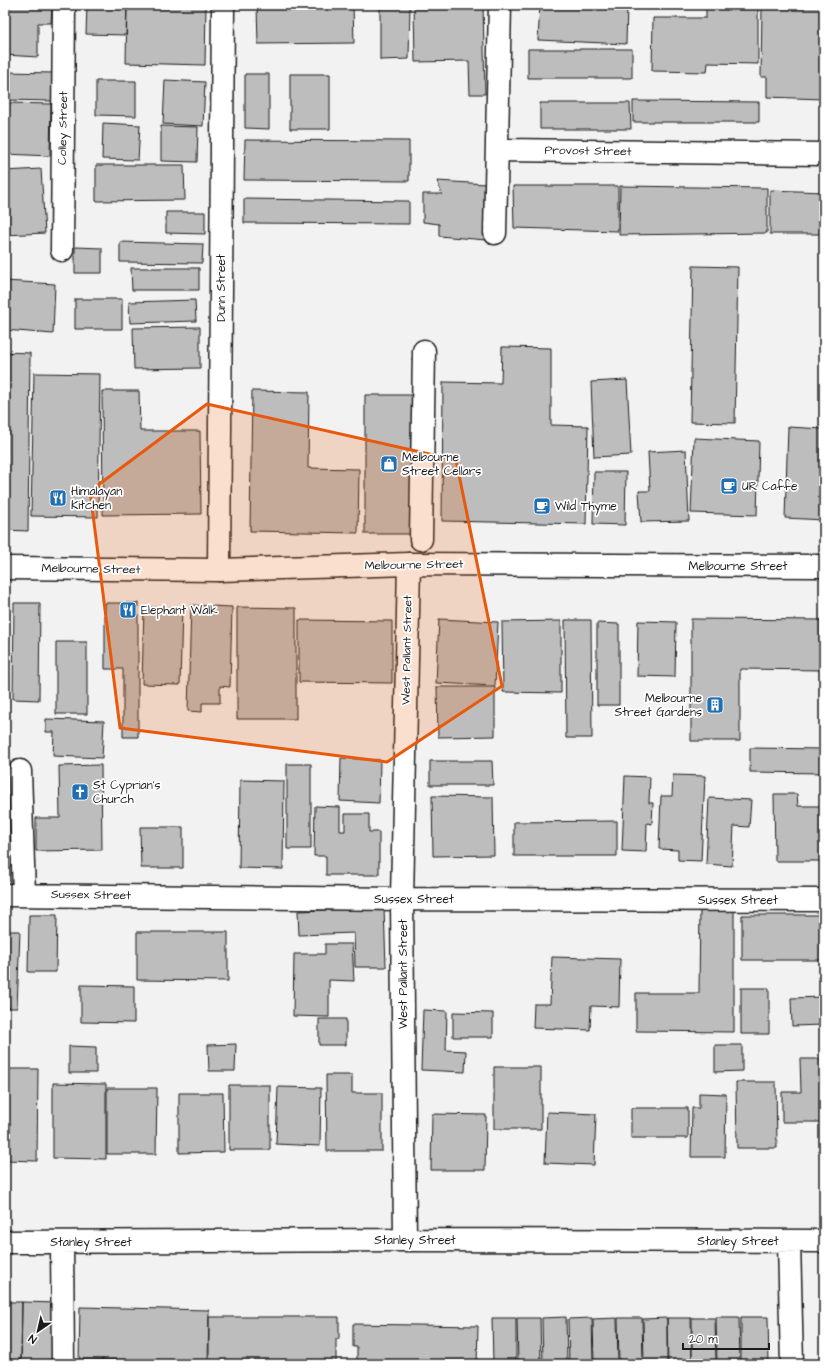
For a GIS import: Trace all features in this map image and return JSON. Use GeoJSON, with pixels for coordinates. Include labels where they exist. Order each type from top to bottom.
{"type":"FeatureCollection","features":[{"type":"Feature","properties":{"kind":"street","name":"Colley Street"},"geometry":{"type":"LineString","coordinates":[[62,250],[64,5]]}},
{"type":"Feature","properties":{"kind":"street","name":"Dunn Street"},"geometry":{"type":"LineString","coordinates":[[219,570],[223,5]]}},
{"type":"Feature","properties":{"kind":"street"},"geometry":{"type":"LineString","coordinates":[[495,233],[500,5]]}},
{"type":"Feature","properties":{"kind":"street","name":"Provost Street"},"geometry":{"type":"LineString","coordinates":[[497,150],[824,154]]}},
{"type":"Feature","properties":{"kind":"street"},"geometry":{"type":"LineString","coordinates":[[421,539],[424,351]]}},
{"type":"Feature","properties":{"kind":"street","name":"Melbourne Street"},"geometry":{"type":"LineString","coordinates":[[5,568],[219,570],[408,564],[824,566]]}},
{"type":"Feature","properties":{"kind":"street","name":"West Pallant Street"},"geometry":{"type":"LineString","coordinates":[[405,1240],[402,899],[408,564]]}},
{"type":"Feature","properties":{"kind":"street"},"geometry":{"type":"LineString","coordinates":[[14,895],[20,771]]}},
{"type":"Feature","properties":{"kind":"street","name":"Sussex Street"},"geometry":{"type":"LineString","coordinates":[[14,895],[402,899],[824,900]]}},
{"type":"Feature","properties":{"kind":"street","name":"Stanley Street"},"geometry":{"type":"LineString","coordinates":[[5,1242],[405,1240],[824,1241]]}},
{"type":"Feature","properties":{"kind":"street"},"geometry":{"type":"LineString","coordinates":[[62,1242],[63,1364]]}},
{"type":"Feature","properties":{"kind":"street"},"geometry":{"type":"LineString","coordinates":[[789,1242],[792,1364]]}},
{"type":"Feature","properties":{"kind":"highlighted area"},"geometry":{"type":"Polygon","coordinates":[[[207,404],[456,460],[502,686],[387,762],[120,728],[90,491],[207,404]]]}},
{"type":"Feature","properties":{"kind":"building"},"geometry":{"type":"Polygon","coordinates":[[[5,5],[52,5],[51,23],[38,23],[38,57],[5,55],[5,5]]]}},
{"type":"Feature","properties":{"kind":"building"},"geometry":{"type":"Polygon","coordinates":[[[87,5],[127,5],[126,35],[86,34],[87,5]]]}},
{"type":"Feature","properties":{"kind":"building"},"geometry":{"type":"Polygon","coordinates":[[[127,5],[206,5],[205,65],[126,63],[127,5]]]}},
{"type":"Feature","properties":{"kind":"building"},"geometry":{"type":"Polygon","coordinates":[[[257,5],[353,5],[354,43],[258,44],[257,5]]]}},
{"type":"Feature","properties":{"kind":"building"},"geometry":{"type":"Polygon","coordinates":[[[380,5],[410,5],[409,59],[380,60],[380,5]]]}},
{"type":"Feature","properties":{"kind":"building"},"geometry":{"type":"Polygon","coordinates":[[[414,5],[483,5],[485,94],[470,94],[469,61],[415,62],[414,5]]]}},
{"type":"Feature","properties":{"kind":"building"},"geometry":{"type":"Polygon","coordinates":[[[540,5],[627,5],[626,44],[538,40],[540,5]]]}},
{"type":"Feature","properties":{"kind":"building"},"geometry":{"type":"Polygon","coordinates":[[[706,5],[758,5],[758,64],[708,63],[707,72],[652,71],[653,18],[706,18],[706,5]]]}},
{"type":"Feature","properties":{"kind":"building"},"geometry":{"type":"Polygon","coordinates":[[[762,5],[824,5],[823,99],[767,97],[767,77],[761,77],[762,5]]]}},
{"type":"Feature","properties":{"kind":"building"},"geometry":{"type":"Polygon","coordinates":[[[528,49],[632,49],[632,78],[528,78],[528,49]]]}},
{"type":"Feature","properties":{"kind":"building"},"geometry":{"type":"Polygon","coordinates":[[[5,72],[54,73],[54,101],[5,100],[5,72]]]}},
{"type":"Feature","properties":{"kind":"building"},"geometry":{"type":"Polygon","coordinates":[[[245,74],[269,74],[269,129],[245,128],[245,74]]]}},
{"type":"Feature","properties":{"kind":"building"},"geometry":{"type":"Polygon","coordinates":[[[290,74],[330,74],[330,129],[290,129],[290,74]]]}},
{"type":"Feature","properties":{"kind":"building"},"geometry":{"type":"Polygon","coordinates":[[[165,80],[205,82],[203,126],[163,124],[165,80]]]}},
{"type":"Feature","properties":{"kind":"building"},"geometry":{"type":"Polygon","coordinates":[[[96,81],[136,81],[136,116],[96,115],[96,81]]]}},
{"type":"Feature","properties":{"kind":"building"},"geometry":{"type":"Polygon","coordinates":[[[633,101],[759,102],[759,122],[633,122],[633,101]]]}},
{"type":"Feature","properties":{"kind":"building"},"geometry":{"type":"Polygon","coordinates":[[[5,103],[51,104],[50,156],[5,154],[5,103]]]}},
{"type":"Feature","properties":{"kind":"building"},"geometry":{"type":"Polygon","coordinates":[[[540,103],[630,103],[631,129],[540,129],[540,103]]]}},
{"type":"Feature","properties":{"kind":"building"},"geometry":{"type":"Polygon","coordinates":[[[103,123],[140,125],[138,160],[102,159],[103,123]]]}},
{"type":"Feature","properties":{"kind":"building"},"geometry":{"type":"Polygon","coordinates":[[[161,126],[198,127],[197,162],[161,161],[161,126]]]}},
{"type":"Feature","properties":{"kind":"building"},"geometry":{"type":"Polygon","coordinates":[[[245,140],[409,141],[409,181],[244,180],[245,140]]]}},
{"type":"Feature","properties":{"kind":"building"},"geometry":{"type":"Polygon","coordinates":[[[96,165],[184,165],[185,200],[96,201],[96,165]]]}},
{"type":"Feature","properties":{"kind":"building"},"geometry":{"type":"Polygon","coordinates":[[[41,169],[45,233],[5,235],[5,171],[41,169]]]}},
{"type":"Feature","properties":{"kind":"building"},"geometry":{"type":"Polygon","coordinates":[[[437,181],[486,184],[486,240],[439,236],[439,224],[423,222],[423,194],[442,194],[437,181]]]}},
{"type":"Feature","properties":{"kind":"building"},"geometry":{"type":"Polygon","coordinates":[[[513,186],[618,186],[618,231],[514,228],[513,186]]]}},
{"type":"Feature","properties":{"kind":"building"},"geometry":{"type":"Polygon","coordinates":[[[620,186],[767,188],[767,233],[619,235],[620,186]]]}},
{"type":"Feature","properties":{"kind":"building"},"geometry":{"type":"Polygon","coordinates":[[[770,190],[824,192],[824,234],[770,234],[770,190]]]}},
{"type":"Feature","properties":{"kind":"building"},"geometry":{"type":"Polygon","coordinates":[[[244,199],[409,201],[409,224],[244,223],[244,199]]]}},
{"type":"Feature","properties":{"kind":"building"},"geometry":{"type":"Polygon","coordinates":[[[166,212],[205,212],[205,234],[166,233],[166,212]]]}},
{"type":"Feature","properties":{"kind":"building"},"geometry":{"type":"Polygon","coordinates":[[[120,242],[203,244],[202,263],[120,262],[120,242]]]}},
{"type":"Feature","properties":{"kind":"building"},"geometry":{"type":"Polygon","coordinates":[[[75,247],[102,248],[102,273],[75,273],[75,247]]]}},
{"type":"Feature","properties":{"kind":"building"},"geometry":{"type":"Polygon","coordinates":[[[693,266],[738,267],[735,423],[690,422],[693,266]]]}},
{"type":"Feature","properties":{"kind":"building"},"geometry":{"type":"Polygon","coordinates":[[[131,268],[199,268],[199,290],[132,290],[131,268]]]}},
{"type":"Feature","properties":{"kind":"building"},"geometry":{"type":"Polygon","coordinates":[[[5,281],[55,284],[53,334],[5,330],[5,281]]]}},
{"type":"Feature","properties":{"kind":"building"},"geometry":{"type":"Polygon","coordinates":[[[75,299],[122,299],[122,329],[75,329],[75,299]]]}},
{"type":"Feature","properties":{"kind":"building"},"geometry":{"type":"Polygon","coordinates":[[[195,300],[196,321],[130,323],[129,302],[195,300]]]}},
{"type":"Feature","properties":{"kind":"building"},"geometry":{"type":"Polygon","coordinates":[[[200,327],[200,368],[134,369],[133,328],[200,327]]]}},
{"type":"Feature","properties":{"kind":"building"},"geometry":{"type":"Polygon","coordinates":[[[502,347],[551,348],[551,425],[588,426],[586,524],[442,521],[443,382],[501,383],[502,347]]]}},
{"type":"Feature","properties":{"kind":"building"},"geometry":{"type":"Polygon","coordinates":[[[5,352],[30,353],[28,531],[5,530],[5,352]]]}},
{"type":"Feature","properties":{"kind":"building"},"geometry":{"type":"Polygon","coordinates":[[[34,373],[100,374],[98,517],[31,516],[34,373]]]}},
{"type":"Feature","properties":{"kind":"building"},"geometry":{"type":"Polygon","coordinates":[[[627,380],[631,455],[594,457],[591,382],[627,380]]]}},
{"type":"Feature","properties":{"kind":"building"},"geometry":{"type":"Polygon","coordinates":[[[102,391],[139,391],[140,431],[200,431],[201,514],[103,515],[102,391]]]}},
{"type":"Feature","properties":{"kind":"building"},"geometry":{"type":"Polygon","coordinates":[[[252,391],[309,392],[308,468],[359,469],[358,533],[250,531],[252,391]]]}},
{"type":"Feature","properties":{"kind":"building","name":"Melbourne Street Cellars"},"geometry":{"type":"Polygon","coordinates":[[[365,395],[413,395],[413,534],[365,534],[365,395]]]}},
{"type":"Feature","properties":{"kind":"building"},"geometry":{"type":"Polygon","coordinates":[[[788,427],[824,429],[824,520],[785,518],[788,427]]]}},
{"type":"Feature","properties":{"kind":"building"},"geometry":{"type":"Polygon","coordinates":[[[694,438],[759,441],[757,515],[691,513],[694,438]]]}},
{"type":"Feature","properties":{"kind":"building"},"geometry":{"type":"Polygon","coordinates":[[[686,450],[689,521],[641,522],[639,491],[650,491],[648,452],[686,450]]]}},
{"type":"Feature","properties":{"kind":"building"},"geometry":{"type":"Polygon","coordinates":[[[594,472],[626,472],[625,525],[593,524],[594,472]]]}},
{"type":"Feature","properties":{"kind":"building"},"geometry":{"type":"Polygon","coordinates":[[[14,603],[40,603],[39,700],[13,699],[14,603]]]}},
{"type":"Feature","properties":{"kind":"building"},"geometry":{"type":"Polygon","coordinates":[[[105,603],[138,603],[138,737],[123,737],[123,669],[105,669],[105,603]]]}},
{"type":"Feature","properties":{"kind":"building"},"geometry":{"type":"Polygon","coordinates":[[[191,605],[232,607],[230,687],[220,686],[220,703],[202,703],[202,712],[188,711],[191,605]]]}},
{"type":"Feature","properties":{"kind":"building"},"geometry":{"type":"Polygon","coordinates":[[[144,607],[182,608],[180,685],[142,684],[144,607]]]}},
{"type":"Feature","properties":{"kind":"building"},"geometry":{"type":"Polygon","coordinates":[[[237,607],[296,608],[296,719],[237,719],[237,607]]]}},
{"type":"Feature","properties":{"kind":"building"},"geometry":{"type":"Polygon","coordinates":[[[439,619],[498,622],[495,686],[436,683],[439,619]]]}},
{"type":"Feature","properties":{"kind":"building","name":"Melbourne Street Gardens"},"geometry":{"type":"Polygon","coordinates":[[[691,619],[824,620],[824,670],[740,669],[740,741],[691,741],[691,619]]]}},
{"type":"Feature","properties":{"kind":"building"},"geometry":{"type":"Polygon","coordinates":[[[299,620],[392,621],[392,683],[299,682],[299,620]]]}},
{"type":"Feature","properties":{"kind":"building"},"geometry":{"type":"Polygon","coordinates":[[[565,620],[591,620],[592,738],[566,738],[565,620]]]}},
{"type":"Feature","properties":{"kind":"building"},"geometry":{"type":"Polygon","coordinates":[[[561,621],[561,693],[503,692],[502,622],[561,621]]]}},
{"type":"Feature","properties":{"kind":"building"},"geometry":{"type":"Polygon","coordinates":[[[638,621],[676,622],[675,677],[637,676],[638,621]]]}},
{"type":"Feature","properties":{"kind":"building"},"geometry":{"type":"Polygon","coordinates":[[[597,623],[619,624],[619,705],[597,705],[597,623]]]}},
{"type":"Feature","properties":{"kind":"building"},"geometry":{"type":"Polygon","coordinates":[[[56,642],[87,642],[87,714],[56,714],[56,642]]]}},
{"type":"Feature","properties":{"kind":"building"},"geometry":{"type":"Polygon","coordinates":[[[437,687],[495,687],[495,736],[438,737],[437,687]]]}},
{"type":"Feature","properties":{"kind":"building"},"geometry":{"type":"Polygon","coordinates":[[[46,719],[104,721],[102,758],[53,756],[54,732],[46,732],[46,719]]]}},
{"type":"Feature","properties":{"kind":"building"},"geometry":{"type":"Polygon","coordinates":[[[750,748],[824,749],[824,773],[750,772],[750,748]]]}},
{"type":"Feature","properties":{"kind":"building"},"geometry":{"type":"Polygon","coordinates":[[[341,758],[380,760],[379,803],[340,801],[341,758]]]}},
{"type":"Feature","properties":{"kind":"building"},"geometry":{"type":"Polygon","coordinates":[[[430,761],[492,761],[493,785],[430,785],[430,761]]]}},
{"type":"Feature","properties":{"kind":"building"},"geometry":{"type":"Polygon","coordinates":[[[287,764],[311,764],[311,849],[287,849],[287,764]]]}},
{"type":"Feature","properties":{"kind":"building","name":"St Cyprian's Church"},"geometry":{"type":"Polygon","coordinates":[[[101,765],[102,850],[36,851],[36,818],[60,818],[59,766],[101,765]]]}},
{"type":"Feature","properties":{"kind":"building"},"geometry":{"type":"Polygon","coordinates":[[[673,775],[705,776],[701,861],[678,860],[678,850],[659,849],[661,796],[672,796],[673,775]]]}},
{"type":"Feature","properties":{"kind":"building"},"geometry":{"type":"Polygon","coordinates":[[[625,776],[650,777],[649,803],[653,803],[652,824],[647,823],[646,852],[622,851],[625,776]]]}},
{"type":"Feature","properties":{"kind":"building"},"geometry":{"type":"Polygon","coordinates":[[[240,780],[284,781],[283,869],[239,868],[240,780]]]}},
{"type":"Feature","properties":{"kind":"building"},"geometry":{"type":"Polygon","coordinates":[[[774,794],[797,794],[798,806],[824,806],[824,861],[775,861],[774,794]]]}},
{"type":"Feature","properties":{"kind":"building"},"geometry":{"type":"Polygon","coordinates":[[[432,796],[493,797],[494,855],[433,856],[432,796]]]}},
{"type":"Feature","properties":{"kind":"building"},"geometry":{"type":"Polygon","coordinates":[[[709,798],[751,800],[749,827],[734,826],[732,866],[706,864],[709,798]]]}},
{"type":"Feature","properties":{"kind":"building"},"geometry":{"type":"Polygon","coordinates":[[[315,806],[340,807],[340,831],[345,831],[345,814],[369,814],[369,832],[379,832],[379,875],[326,875],[326,856],[314,856],[315,806]]]}},
{"type":"Feature","properties":{"kind":"building"},"geometry":{"type":"Polygon","coordinates":[[[617,821],[617,856],[514,856],[514,822],[617,821]]]}},
{"type":"Feature","properties":{"kind":"building"},"geometry":{"type":"Polygon","coordinates":[[[140,827],[183,827],[183,868],[141,868],[140,827]]]}},
{"type":"Feature","properties":{"kind":"building"},"geometry":{"type":"Polygon","coordinates":[[[700,906],[734,906],[734,1032],[636,1031],[636,993],[699,993],[700,906]]]}},
{"type":"Feature","properties":{"kind":"building"},"geometry":{"type":"Polygon","coordinates":[[[384,908],[386,967],[355,967],[354,933],[299,935],[298,911],[384,908]]]}},
{"type":"Feature","properties":{"kind":"building"},"geometry":{"type":"Polygon","coordinates":[[[29,915],[57,915],[56,972],[28,972],[29,915]]]}},
{"type":"Feature","properties":{"kind":"building"},"geometry":{"type":"Polygon","coordinates":[[[742,915],[824,915],[824,960],[742,960],[742,915]]]}},
{"type":"Feature","properties":{"kind":"building"},"geometry":{"type":"Polygon","coordinates":[[[5,931],[20,931],[17,1008],[6,1008],[5,1035],[5,931]]]}},
{"type":"Feature","properties":{"kind":"building"},"geometry":{"type":"Polygon","coordinates":[[[137,932],[228,932],[228,981],[137,980],[137,932]]]}},
{"type":"Feature","properties":{"kind":"building"},"geometry":{"type":"Polygon","coordinates":[[[325,944],[352,944],[354,981],[329,980],[329,1017],[293,1016],[294,954],[325,954],[325,944]]]}},
{"type":"Feature","properties":{"kind":"building"},"geometry":{"type":"Polygon","coordinates":[[[552,957],[620,959],[619,1007],[591,1006],[590,1030],[533,1028],[534,1004],[550,1004],[552,957]]]}},
{"type":"Feature","properties":{"kind":"building"},"geometry":{"type":"Polygon","coordinates":[[[81,985],[134,986],[134,1023],[81,1022],[81,985]]]}},
{"type":"Feature","properties":{"kind":"building"},"geometry":{"type":"Polygon","coordinates":[[[741,988],[769,988],[769,1034],[741,1034],[741,988]]]}},
{"type":"Feature","properties":{"kind":"building"},"geometry":{"type":"Polygon","coordinates":[[[824,997],[824,1025],[792,1026],[791,998],[824,997]]]}},
{"type":"Feature","properties":{"kind":"building"},"geometry":{"type":"Polygon","coordinates":[[[423,1010],[447,1011],[446,1050],[466,1051],[465,1072],[421,1070],[423,1010]]]}},
{"type":"Feature","properties":{"kind":"building"},"geometry":{"type":"Polygon","coordinates":[[[453,1012],[493,1013],[493,1037],[453,1037],[453,1012]]]}},
{"type":"Feature","properties":{"kind":"building"},"geometry":{"type":"Polygon","coordinates":[[[319,1019],[346,1019],[346,1045],[319,1045],[319,1019]]]}},
{"type":"Feature","properties":{"kind":"building"},"geometry":{"type":"Polygon","coordinates":[[[236,1044],[235,1071],[209,1071],[208,1045],[236,1044]]]}},
{"type":"Feature","properties":{"kind":"building"},"geometry":{"type":"Polygon","coordinates":[[[715,1045],[742,1045],[742,1071],[715,1072],[715,1045]]]}},
{"type":"Feature","properties":{"kind":"building"},"geometry":{"type":"Polygon","coordinates":[[[69,1046],[96,1047],[96,1073],[69,1073],[69,1046]]]}},
{"type":"Feature","properties":{"kind":"building"},"geometry":{"type":"Polygon","coordinates":[[[800,1059],[824,1059],[824,1122],[782,1122],[782,1092],[801,1092],[800,1059]]]}},
{"type":"Feature","properties":{"kind":"building"},"geometry":{"type":"Polygon","coordinates":[[[494,1067],[541,1067],[541,1129],[494,1129],[494,1067]]]}},
{"type":"Feature","properties":{"kind":"building"},"geometry":{"type":"Polygon","coordinates":[[[5,1069],[38,1069],[37,1161],[5,1160],[5,1069]]]}},
{"type":"Feature","properties":{"kind":"building"},"geometry":{"type":"Polygon","coordinates":[[[326,1075],[352,1075],[352,1093],[382,1093],[382,1151],[327,1151],[326,1075]]]}},
{"type":"Feature","properties":{"kind":"building"},"geometry":{"type":"Polygon","coordinates":[[[736,1082],[776,1082],[777,1148],[737,1148],[736,1082]]]}},
{"type":"Feature","properties":{"kind":"building"},"geometry":{"type":"Polygon","coordinates":[[[53,1083],[106,1084],[106,1159],[53,1158],[53,1083]]]}},
{"type":"Feature","properties":{"kind":"building"},"geometry":{"type":"Polygon","coordinates":[[[229,1085],[270,1085],[270,1150],[229,1150],[229,1085]]]}},
{"type":"Feature","properties":{"kind":"building"},"geometry":{"type":"Polygon","coordinates":[[[278,1087],[321,1088],[320,1146],[276,1144],[278,1087]]]}},
{"type":"Feature","properties":{"kind":"building"},"geometry":{"type":"Polygon","coordinates":[[[107,1088],[157,1088],[156,1154],[107,1154],[107,1088]]]}},
{"type":"Feature","properties":{"kind":"building"},"geometry":{"type":"Polygon","coordinates":[[[179,1093],[223,1093],[224,1152],[179,1153],[179,1093]]]}},
{"type":"Feature","properties":{"kind":"building"},"geometry":{"type":"Polygon","coordinates":[[[699,1093],[726,1094],[725,1157],[691,1157],[692,1108],[699,1108],[699,1093]]]}},
{"type":"Feature","properties":{"kind":"building"},"geometry":{"type":"Polygon","coordinates":[[[631,1108],[688,1108],[688,1138],[631,1138],[631,1108]]]}},
{"type":"Feature","properties":{"kind":"building"},"geometry":{"type":"Polygon","coordinates":[[[547,1112],[596,1114],[594,1165],[545,1163],[547,1112]]]}},
{"type":"Feature","properties":{"kind":"building"},"geometry":{"type":"Polygon","coordinates":[[[432,1114],[486,1115],[485,1170],[431,1170],[432,1114]]]}},
{"type":"Feature","properties":{"kind":"building"},"geometry":{"type":"Polygon","coordinates":[[[5,1302],[22,1302],[21,1364],[5,1364],[5,1302]]]}},
{"type":"Feature","properties":{"kind":"building"},"geometry":{"type":"Polygon","coordinates":[[[22,1302],[58,1303],[56,1364],[21,1364],[22,1302]]]}},
{"type":"Feature","properties":{"kind":"building"},"geometry":{"type":"Polygon","coordinates":[[[80,1307],[209,1310],[208,1362],[79,1359],[80,1307]]]}},
{"type":"Feature","properties":{"kind":"building"},"geometry":{"type":"Polygon","coordinates":[[[209,1317],[339,1317],[339,1339],[336,1339],[336,1364],[209,1364],[209,1317]]]}},
{"type":"Feature","properties":{"kind":"building"},"geometry":{"type":"Polygon","coordinates":[[[566,1317],[567,1364],[543,1364],[542,1318],[566,1317]]]}},
{"type":"Feature","properties":{"kind":"building"},"geometry":{"type":"Polygon","coordinates":[[[716,1317],[739,1317],[740,1364],[717,1364],[716,1317]]]}},
{"type":"Feature","properties":{"kind":"building"},"geometry":{"type":"Polygon","coordinates":[[[741,1317],[768,1317],[769,1364],[741,1364],[741,1317]]]}},
{"type":"Feature","properties":{"kind":"building"},"geometry":{"type":"Polygon","coordinates":[[[492,1318],[516,1318],[516,1364],[493,1364],[492,1318]]]}},
{"type":"Feature","properties":{"kind":"building"},"geometry":{"type":"Polygon","coordinates":[[[517,1318],[540,1318],[541,1364],[518,1364],[517,1318]]]}},
{"type":"Feature","properties":{"kind":"building"},"geometry":{"type":"Polygon","coordinates":[[[592,1318],[593,1364],[569,1364],[568,1319],[592,1318]]]}},
{"type":"Feature","properties":{"kind":"building"},"geometry":{"type":"Polygon","coordinates":[[[617,1318],[618,1364],[594,1364],[593,1319],[617,1318]]]}},
{"type":"Feature","properties":{"kind":"building"},"geometry":{"type":"Polygon","coordinates":[[[618,1318],[642,1318],[643,1364],[619,1364],[618,1318]]]}},
{"type":"Feature","properties":{"kind":"building"},"geometry":{"type":"Polygon","coordinates":[[[667,1318],[691,1318],[692,1364],[668,1364],[667,1318]]]}},
{"type":"Feature","properties":{"kind":"building"},"geometry":{"type":"Polygon","coordinates":[[[667,1318],[667,1364],[644,1364],[643,1319],[667,1318]]]}},
{"type":"Feature","properties":{"kind":"building"},"geometry":{"type":"Polygon","coordinates":[[[692,1318],[715,1318],[716,1364],[692,1364],[692,1318]]]}},
{"type":"Feature","properties":{"kind":"building"},"geometry":{"type":"Polygon","coordinates":[[[353,1324],[478,1326],[477,1364],[357,1364],[357,1347],[353,1347],[353,1324]]]}},
{"type":"Feature","properties":{"kind":"place","name":"Melbourne Street Cellars"},"geometry":{"type":"Point","coordinates":[389,464]}},
{"type":"Feature","properties":{"kind":"place","name":"UR Caffe"},"geometry":{"type":"Point","coordinates":[729,486]}},
{"type":"Feature","properties":{"kind":"place","name":"Himalayan Kitchen"},"geometry":{"type":"Point","coordinates":[58,498]}},
{"type":"Feature","properties":{"kind":"place","name":"Wild Thyme"},"geometry":{"type":"Point","coordinates":[542,506]}},
{"type":"Feature","properties":{"kind":"place","name":"Elephant Walk"},"geometry":{"type":"Point","coordinates":[128,610]}},
{"type":"Feature","properties":{"kind":"place","name":"Melbourne Street Gardens"},"geometry":{"type":"Point","coordinates":[715,705]}},
{"type":"Feature","properties":{"kind":"place","name":"St Cyprian's Church"},"geometry":{"type":"Point","coordinates":[80,792]}}]}
